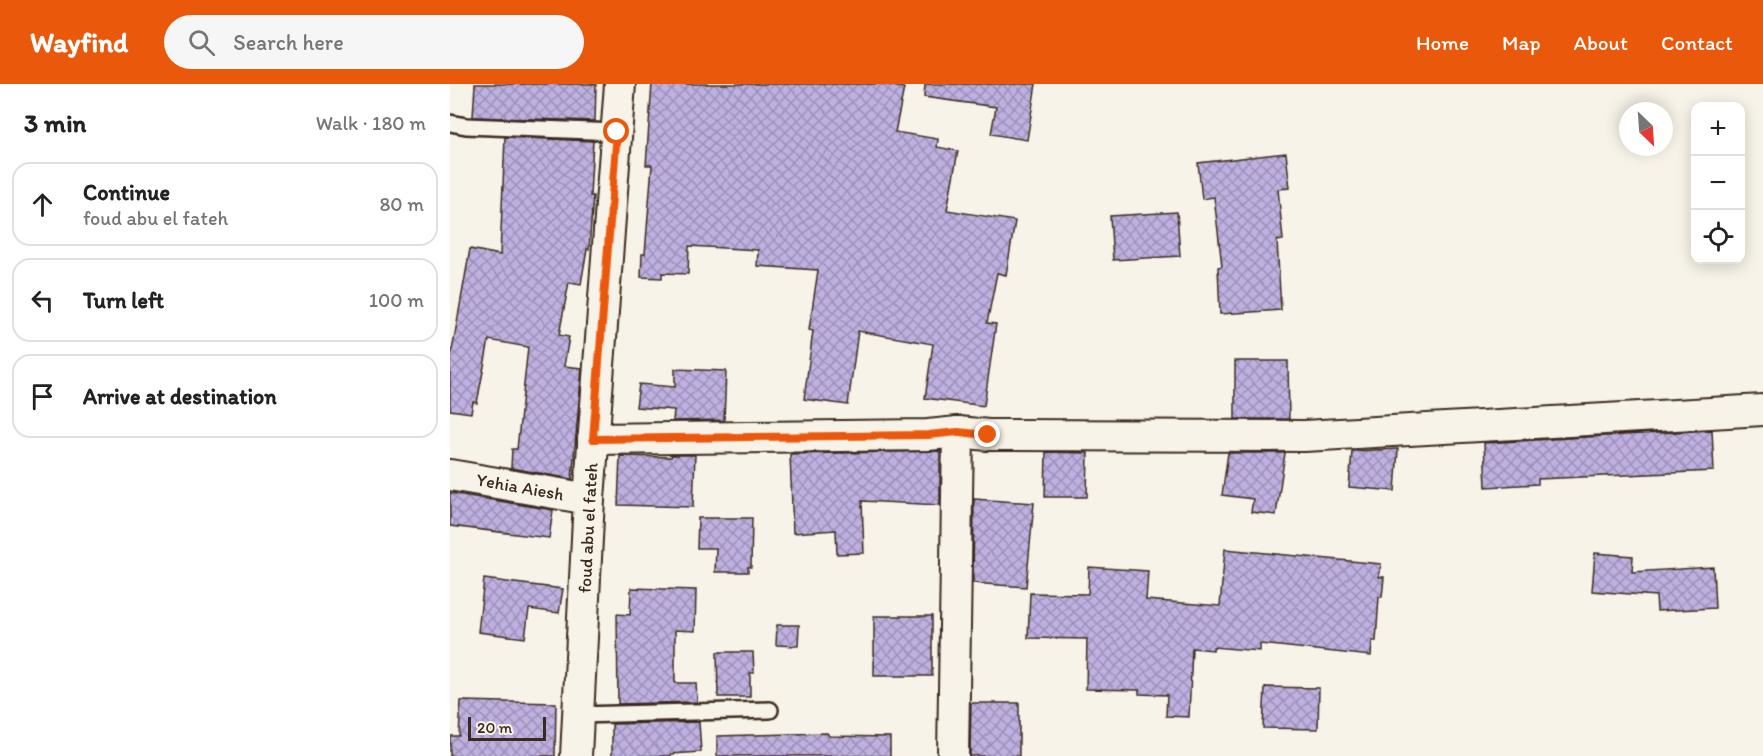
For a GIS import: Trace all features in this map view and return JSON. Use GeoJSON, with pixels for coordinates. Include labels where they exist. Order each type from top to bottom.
{"type":"FeatureCollection","features":[{"type":"Feature","properties":{"kind":"street","name":"foud abu el fateh"},"geometry":{"type":"LineString","coordinates":[[576,756],[589,499],[620,84]]}},
{"type":"Feature","properties":{"kind":"street"},"geometry":{"type":"LineString","coordinates":[[593,439],[928,435],[958,432],[988,435],[1304,436],[1763,410]]}},
{"type":"Feature","properties":{"kind":"street"},"geometry":{"type":"LineString","coordinates":[[953,756],[958,432]]}},
{"type":"Feature","properties":{"kind":"street","name":"Yehia Aiesh"},"geometry":{"type":"LineString","coordinates":[[450,475],[589,499]]}},
{"type":"Feature","properties":{"kind":"lane"},"geometry":{"type":"LineString","coordinates":[[450,123],[466,126],[617,132]]}},
{"type":"Feature","properties":{"kind":"lane"},"geometry":{"type":"LineString","coordinates":[[579,715],[770,710]]}},
{"type":"Feature","properties":{"kind":"building"},"geometry":{"type":"Polygon","coordinates":[[[475,84],[596,84],[595,121],[473,117],[475,84]]]}},
{"type":"Feature","properties":{"kind":"building"},"geometry":{"type":"Polygon","coordinates":[[[652,84],[882,84],[904,88],[895,132],[938,139],[937,147],[958,151],[947,210],[1015,221],[1006,275],[997,273],[987,323],[996,324],[984,406],[925,398],[933,344],[858,331],[848,405],[804,399],[813,331],[809,330],[818,270],[757,266],[758,250],[689,246],[688,274],[662,273],[662,278],[641,277],[652,165],[646,165],[652,84]]]}},
{"type":"Feature","properties":{"kind":"building"},"geometry":{"type":"Polygon","coordinates":[[[925,84],[1036,84],[1027,140],[991,134],[996,107],[924,97],[925,84]]]}},
{"type":"Feature","properties":{"kind":"building"},"geometry":{"type":"Polygon","coordinates":[[[505,137],[593,141],[590,196],[593,196],[589,249],[587,249],[581,284],[569,282],[559,335],[569,337],[564,366],[582,368],[572,479],[511,468],[512,449],[517,449],[528,347],[489,340],[477,403],[473,402],[471,413],[450,410],[450,362],[470,249],[500,255],[505,137]]]}},
{"type":"Feature","properties":{"kind":"building"},"geometry":{"type":"Polygon","coordinates":[[[1286,153],[1290,188],[1278,189],[1283,240],[1277,241],[1281,310],[1220,314],[1218,267],[1222,266],[1214,197],[1202,199],[1198,163],[1286,153]]]}},
{"type":"Feature","properties":{"kind":"building"},"geometry":{"type":"Polygon","coordinates":[[[1177,212],[1180,256],[1113,260],[1110,216],[1177,212]]]}},
{"type":"Feature","properties":{"kind":"building"},"geometry":{"type":"Polygon","coordinates":[[[1235,361],[1288,361],[1289,419],[1235,419],[1235,361]]]}},
{"type":"Feature","properties":{"kind":"building"},"geometry":{"type":"Polygon","coordinates":[[[675,369],[726,371],[724,420],[673,421],[674,410],[636,407],[639,384],[675,387],[675,369]]]}},
{"type":"Feature","properties":{"kind":"building"},"geometry":{"type":"Polygon","coordinates":[[[1712,430],[1714,471],[1538,479],[1538,484],[1486,487],[1484,443],[1712,430]]]}},
{"type":"Feature","properties":{"kind":"building"},"geometry":{"type":"Polygon","coordinates":[[[1398,449],[1395,491],[1349,487],[1352,451],[1398,449]]]}},
{"type":"Feature","properties":{"kind":"building"},"geometry":{"type":"Polygon","coordinates":[[[940,451],[940,505],[862,501],[864,553],[837,554],[836,530],[793,533],[790,454],[940,451]]]}},
{"type":"Feature","properties":{"kind":"building"},"geometry":{"type":"Polygon","coordinates":[[[1046,452],[1088,453],[1087,497],[1045,497],[1046,452]]]}},
{"type":"Feature","properties":{"kind":"building"},"geometry":{"type":"Polygon","coordinates":[[[1228,453],[1285,453],[1276,515],[1251,512],[1253,499],[1222,495],[1228,453]]]}},
{"type":"Feature","properties":{"kind":"building"},"geometry":{"type":"Polygon","coordinates":[[[672,455],[695,455],[693,507],[618,505],[620,456],[671,457],[672,455]]]}},
{"type":"Feature","properties":{"kind":"building"},"geometry":{"type":"Polygon","coordinates":[[[450,493],[553,510],[549,538],[450,526],[450,493]]]}},
{"type":"Feature","properties":{"kind":"building"},"geometry":{"type":"Polygon","coordinates":[[[974,499],[1034,503],[1026,587],[973,583],[974,499]]]}},
{"type":"Feature","properties":{"kind":"building"},"geometry":{"type":"Polygon","coordinates":[[[698,518],[752,518],[751,567],[748,567],[748,572],[715,572],[716,548],[697,548],[698,518]]]}},
{"type":"Feature","properties":{"kind":"building"},"geometry":{"type":"Polygon","coordinates":[[[1225,549],[1381,564],[1379,577],[1384,577],[1382,597],[1379,597],[1376,641],[1372,641],[1371,656],[1260,644],[1260,651],[1213,647],[1213,650],[1192,648],[1189,717],[1166,716],[1167,695],[1139,694],[1139,690],[1086,689],[1087,639],[1028,638],[1030,593],[1088,594],[1089,567],[1148,571],[1146,600],[1220,606],[1225,549]]]}},
{"type":"Feature","properties":{"kind":"building"},"geometry":{"type":"Polygon","coordinates":[[[1595,553],[1633,556],[1632,572],[1713,567],[1715,608],[1657,611],[1656,596],[1592,591],[1595,553]]]}},
{"type":"Feature","properties":{"kind":"building"},"geometry":{"type":"Polygon","coordinates":[[[484,579],[563,589],[559,613],[529,609],[525,638],[478,632],[484,579]]]}},
{"type":"Feature","properties":{"kind":"building"},"geometry":{"type":"Polygon","coordinates":[[[631,588],[696,590],[695,631],[675,630],[675,683],[696,683],[697,702],[618,704],[617,614],[630,615],[631,588]]]}},
{"type":"Feature","properties":{"kind":"building"},"geometry":{"type":"Polygon","coordinates":[[[874,616],[932,616],[932,676],[874,676],[874,616]]]}},
{"type":"Feature","properties":{"kind":"building"},"geometry":{"type":"Polygon","coordinates":[[[777,625],[799,625],[798,646],[776,645],[777,625]]]}},
{"type":"Feature","properties":{"kind":"building"},"geometry":{"type":"Polygon","coordinates":[[[717,652],[753,652],[754,673],[750,673],[750,697],[718,697],[717,652]]]}},
{"type":"Feature","properties":{"kind":"building"},"geometry":{"type":"Polygon","coordinates":[[[1265,687],[1319,688],[1318,729],[1263,728],[1265,687]]]}},
{"type":"Feature","properties":{"kind":"building"},"geometry":{"type":"Polygon","coordinates":[[[461,701],[556,703],[555,756],[450,756],[450,736],[459,736],[461,701]]]}},
{"type":"Feature","properties":{"kind":"building"},"geometry":{"type":"Polygon","coordinates":[[[971,703],[1019,703],[1019,756],[970,756],[971,703]]]}},
{"type":"Feature","properties":{"kind":"building"},"geometry":{"type":"Polygon","coordinates":[[[699,722],[701,752],[671,754],[671,756],[612,756],[612,724],[699,722]]]}},
{"type":"Feature","properties":{"kind":"building"},"geometry":{"type":"Polygon","coordinates":[[[827,733],[829,736],[890,737],[890,756],[717,756],[717,736],[827,733]]]}},
{"type":"Feature","properties":{"kind":"route"},"geometry":{"type":"LineString","coordinates":[[617,132],[593,439],[928,435],[958,432],[988,435]]}}]}
